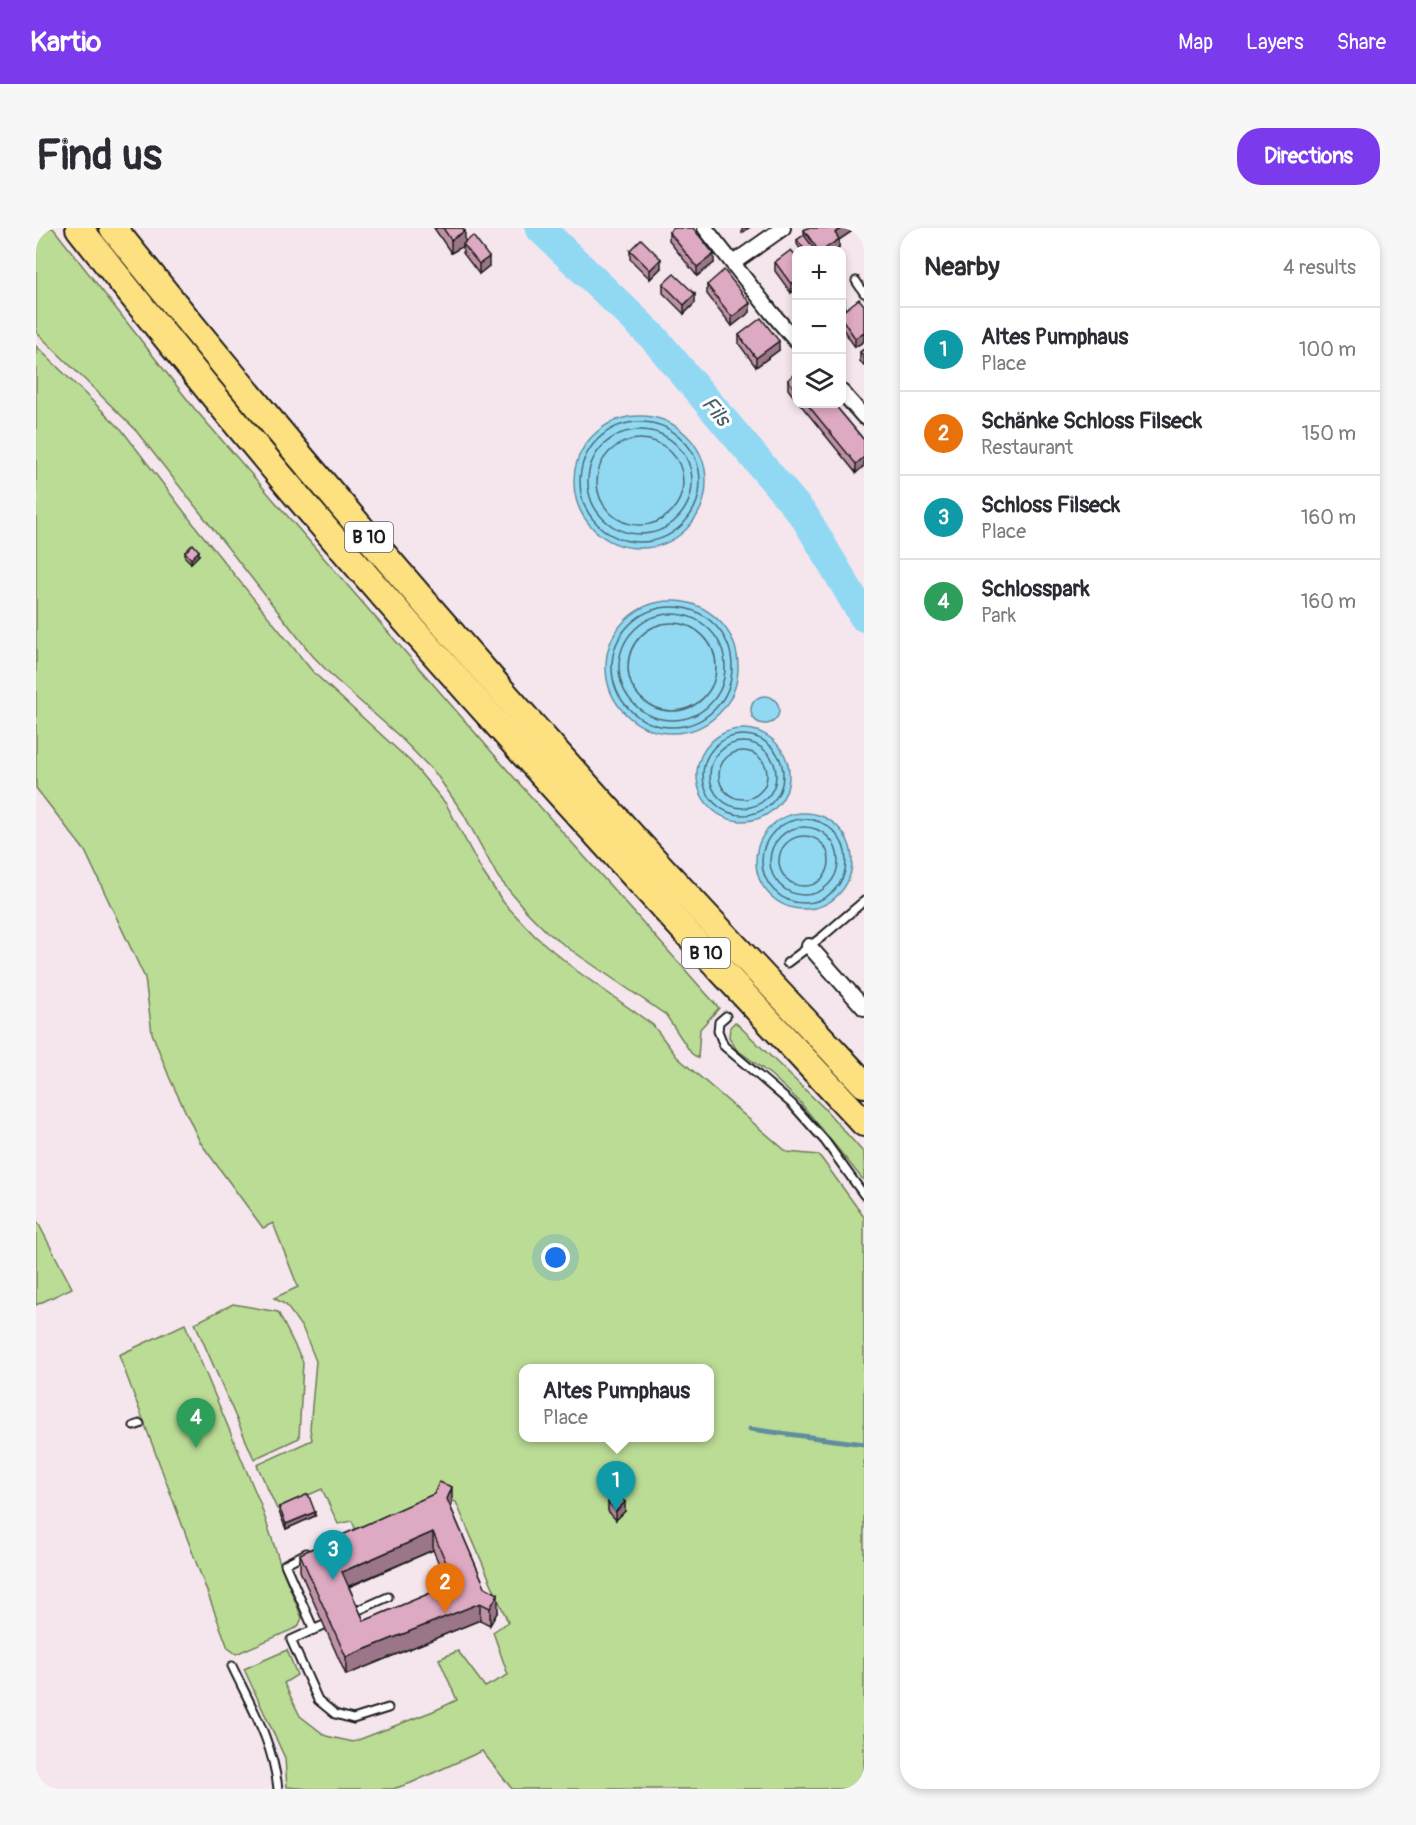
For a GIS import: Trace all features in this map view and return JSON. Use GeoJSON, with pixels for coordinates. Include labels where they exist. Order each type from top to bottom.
{"type":"FeatureCollection","features":[{"type":"Feature","properties":{"kind":"highway","name":"B 10"},"geometry":{"type":"LineString","coordinates":[[79,228],[162,333],[340,546],[549,782],[864,1124]]}},
{"type":"Feature","properties":{"kind":"highway","name":"B 10"},"geometry":{"type":"LineString","coordinates":[[113,228],[358,525],[518,710],[864,1084]]}},
{"type":"Feature","properties":{"kind":"street"},"geometry":{"type":"LineString","coordinates":[[705,228],[792,336]]}},
{"type":"Feature","properties":{"kind":"street"},"geometry":{"type":"LineString","coordinates":[[733,263],[783,228]]}},
{"type":"Feature","properties":{"kind":"street"},"geometry":{"type":"LineString","coordinates":[[846,397],[864,417]]}},
{"type":"Feature","properties":{"kind":"street"},"geometry":{"type":"LineString","coordinates":[[809,946],[864,1008]]}},
{"type":"Feature","properties":{"kind":"lane"},"geometry":{"type":"LineString","coordinates":[[856,281],[864,293]]}},
{"type":"Feature","properties":{"kind":"lane"},"geometry":{"type":"LineString","coordinates":[[787,963],[864,901]]}},
{"type":"Feature","properties":{"kind":"lane"},"geometry":{"type":"LineString","coordinates":[[726,1016],[719,1022],[718,1031],[724,1046],[792,1104],[825,1141],[864,1195]]}},
{"type":"Feature","properties":{"kind":"lane"},"geometry":{"type":"LineString","coordinates":[[314,1630],[285,1564],[316,1549]]}},
{"type":"Feature","properties":{"kind":"lane"},"geometry":{"type":"LineString","coordinates":[[352,1613],[388,1597]]}},
{"type":"Feature","properties":{"kind":"lane"},"geometry":{"type":"LineString","coordinates":[[324,1625],[291,1640],[318,1700],[335,1714],[353,1719],[388,1708]]}},
{"type":"Feature","properties":{"kind":"lane"},"geometry":{"type":"LineString","coordinates":[[232,1666],[268,1740],[278,1789]]}},
{"type":"Feature","properties":{"kind":"green space"},"geometry":{"type":"Polygon","coordinates":[[[36,228],[53,228],[194,408],[510,773],[719,1008],[700,1029],[698,1058],[691,1053],[666,1015],[571,950],[547,932],[527,912],[498,877],[463,813],[436,774],[312,655],[133,427],[36,332],[36,228]]]}},
{"type":"Feature","properties":{"kind":"green space"},"geometry":{"type":"Polygon","coordinates":[[[91,228],[99,228],[300,477],[297,481],[91,228]]]}},
{"type":"Feature","properties":{"kind":"green space"},"geometry":{"type":"Polygon","coordinates":[[[36,346],[122,430],[195,526],[313,672],[411,762],[446,804],[482,871],[504,903],[535,936],[577,971],[653,1025],[677,1057],[787,1152],[819,1155],[864,1217],[864,1789],[512,1789],[482,1751],[393,1789],[287,1787],[285,1758],[244,1669],[287,1650],[297,1675],[284,1683],[300,1716],[326,1736],[353,1742],[457,1700],[439,1659],[458,1651],[485,1687],[508,1675],[493,1632],[508,1622],[456,1502],[436,1494],[360,1540],[352,1521],[338,1524],[322,1489],[277,1509],[257,1465],[312,1440],[310,1429],[316,1361],[303,1329],[286,1305],[274,1298],[298,1287],[273,1223],[263,1228],[200,1142],[170,1079],[152,1033],[145,978],[85,851],[36,788],[36,346]]]}},
{"type":"Feature","properties":{"kind":"green space"},"geometry":{"type":"Polygon","coordinates":[[[735,1022],[823,1107],[864,1153],[864,1181],[799,1101],[771,1075],[736,1049],[729,1037],[730,1027],[735,1022]]]}},
{"type":"Feature","properties":{"kind":"green space"},"geometry":{"type":"Polygon","coordinates":[[[36,1219],[72,1288],[36,1305],[36,1219]]]}},
{"type":"Feature","properties":{"kind":"green space"},"geometry":{"type":"Polygon","coordinates":[[[233,1304],[278,1312],[303,1362],[299,1438],[254,1459],[195,1323],[233,1304]]]}},
{"type":"Feature","properties":{"kind":"green space"},"geometry":{"type":"Polygon","coordinates":[[[185,1324],[260,1503],[281,1566],[302,1618],[298,1627],[236,1654],[228,1648],[119,1355],[185,1324]]]}},
{"type":"Feature","properties":{"kind":"water"},"geometry":{"type":"Polygon","coordinates":[[[640,416],[665,421],[687,435],[701,457],[706,482],[701,507],[687,529],[665,543],[640,548],[615,543],[593,529],[579,507],[574,482],[579,457],[593,435],[615,421],[640,416]]]}},
{"type":"Feature","properties":{"kind":"water"},"geometry":{"type":"Polygon","coordinates":[[[672,601],[697,606],[719,620],[733,642],[738,667],[733,692],[719,714],[697,728],[672,733],[647,728],[625,714],[611,692],[606,667],[611,642],[625,620],[647,606],[672,601]]]}},
{"type":"Feature","properties":{"kind":"water"},"geometry":{"type":"Polygon","coordinates":[[[765,696],[775,700],[779,710],[775,720],[765,724],[755,720],[751,710],[755,700],[765,696]]]}},
{"type":"Feature","properties":{"kind":"water"},"geometry":{"type":"Polygon","coordinates":[[[743,729],[761,732],[776,742],[786,757],[789,775],[786,793],[776,808],[761,818],[743,821],[725,818],[710,808],[700,793],[697,775],[700,757],[710,742],[725,732],[743,729]]]}},
{"type":"Feature","properties":{"kind":"water"},"geometry":{"type":"Polygon","coordinates":[[[804,813],[822,817],[838,827],[848,843],[852,861],[848,879],[838,895],[822,905],[804,909],[786,905],[770,895],[760,879],[756,861],[760,843],[770,827],[786,817],[804,813]]]}},
{"type":"Feature","properties":{"kind":"building"},"geometry":{"type":"Polygon","coordinates":[[[443,228],[462,228],[465,231],[451,240],[443,228]]]}},
{"type":"Feature","properties":{"kind":"building"},"geometry":{"type":"Polygon","coordinates":[[[674,228],[693,228],[714,254],[697,267],[669,232],[674,228]]]}},
{"type":"Feature","properties":{"kind":"building"},"geometry":{"type":"Polygon","coordinates":[[[807,228],[843,228],[835,233],[839,239],[829,246],[815,246],[804,230],[807,228]]]}},
{"type":"Feature","properties":{"kind":"building"},"geometry":{"type":"Polygon","coordinates":[[[804,235],[812,246],[802,246],[797,240],[804,235]]]}},
{"type":"Feature","properties":{"kind":"building"},"geometry":{"type":"Polygon","coordinates":[[[473,236],[489,257],[479,264],[463,244],[473,236]]]}},
{"type":"Feature","properties":{"kind":"building"},"geometry":{"type":"Polygon","coordinates":[[[641,239],[661,259],[650,270],[630,250],[641,239]]]}},
{"type":"Feature","properties":{"kind":"building"},"geometry":{"type":"Polygon","coordinates":[[[792,251],[791,284],[775,262],[792,251]]]}},
{"type":"Feature","properties":{"kind":"building"},"geometry":{"type":"Polygon","coordinates":[[[724,270],[750,303],[732,317],[707,285],[724,270]]]}},
{"type":"Feature","properties":{"kind":"building"},"geometry":{"type":"Polygon","coordinates":[[[674,274],[695,294],[684,305],[663,284],[674,274]]]}},
{"type":"Feature","properties":{"kind":"building"},"geometry":{"type":"Polygon","coordinates":[[[859,299],[864,305],[864,332],[855,338],[846,325],[846,309],[859,299]]]}},
{"type":"Feature","properties":{"kind":"building"},"geometry":{"type":"Polygon","coordinates":[[[761,318],[779,341],[756,358],[739,335],[761,318]]]}},
{"type":"Feature","properties":{"kind":"building"},"geometry":{"type":"Polygon","coordinates":[[[810,408],[837,408],[864,440],[864,457],[856,464],[810,408]]]}},
{"type":"Feature","properties":{"kind":"building"},"geometry":{"type":"Polygon","coordinates":[[[193,544],[199,551],[191,559],[185,552],[193,544]]]}},
{"type":"Feature","properties":{"kind":"building"},"geometry":{"type":"Polygon","coordinates":[[[439,1482],[452,1487],[447,1499],[485,1587],[498,1594],[490,1608],[480,1603],[346,1657],[300,1554],[434,1494],[439,1482]],[[433,1532],[342,1572],[364,1621],[445,1587],[446,1580],[451,1574],[433,1532]]]}},
{"type":"Feature","properties":{"kind":"building"},"geometry":{"type":"Polygon","coordinates":[[[308,1494],[315,1512],[286,1524],[279,1507],[308,1494]]]}},
{"type":"Feature","properties":{"kind":"building"},"geometry":{"type":"Polygon","coordinates":[[[617,1494],[625,1502],[616,1511],[608,1502],[617,1494]]]}},
{"type":"Feature","properties":{"kind":"waterway","name":"Fils"},"geometry":{"type":"LineString","coordinates":[[540,228],[653,337],[805,517],[864,617]]}},
{"type":"Feature","properties":{"kind":"waterway"},"geometry":{"type":"LineString","coordinates":[[750,1429],[864,1444]]}},
{"type":"Feature","properties":{"kind":"place","name":"Schlosspark"},"geometry":{"type":"Point","coordinates":[196,1448]}},
{"type":"Feature","properties":{"kind":"place","name":"Altes Pumphaus"},"geometry":{"type":"Point","coordinates":[616,1511]}},
{"type":"Feature","properties":{"kind":"place","name":"Schloss Filseck"},"geometry":{"type":"Point","coordinates":[333,1580]}},
{"type":"Feature","properties":{"kind":"place","name":"Schänke Schloss Filseck"},"geometry":{"type":"Point","coordinates":[445,1613]}}]}
